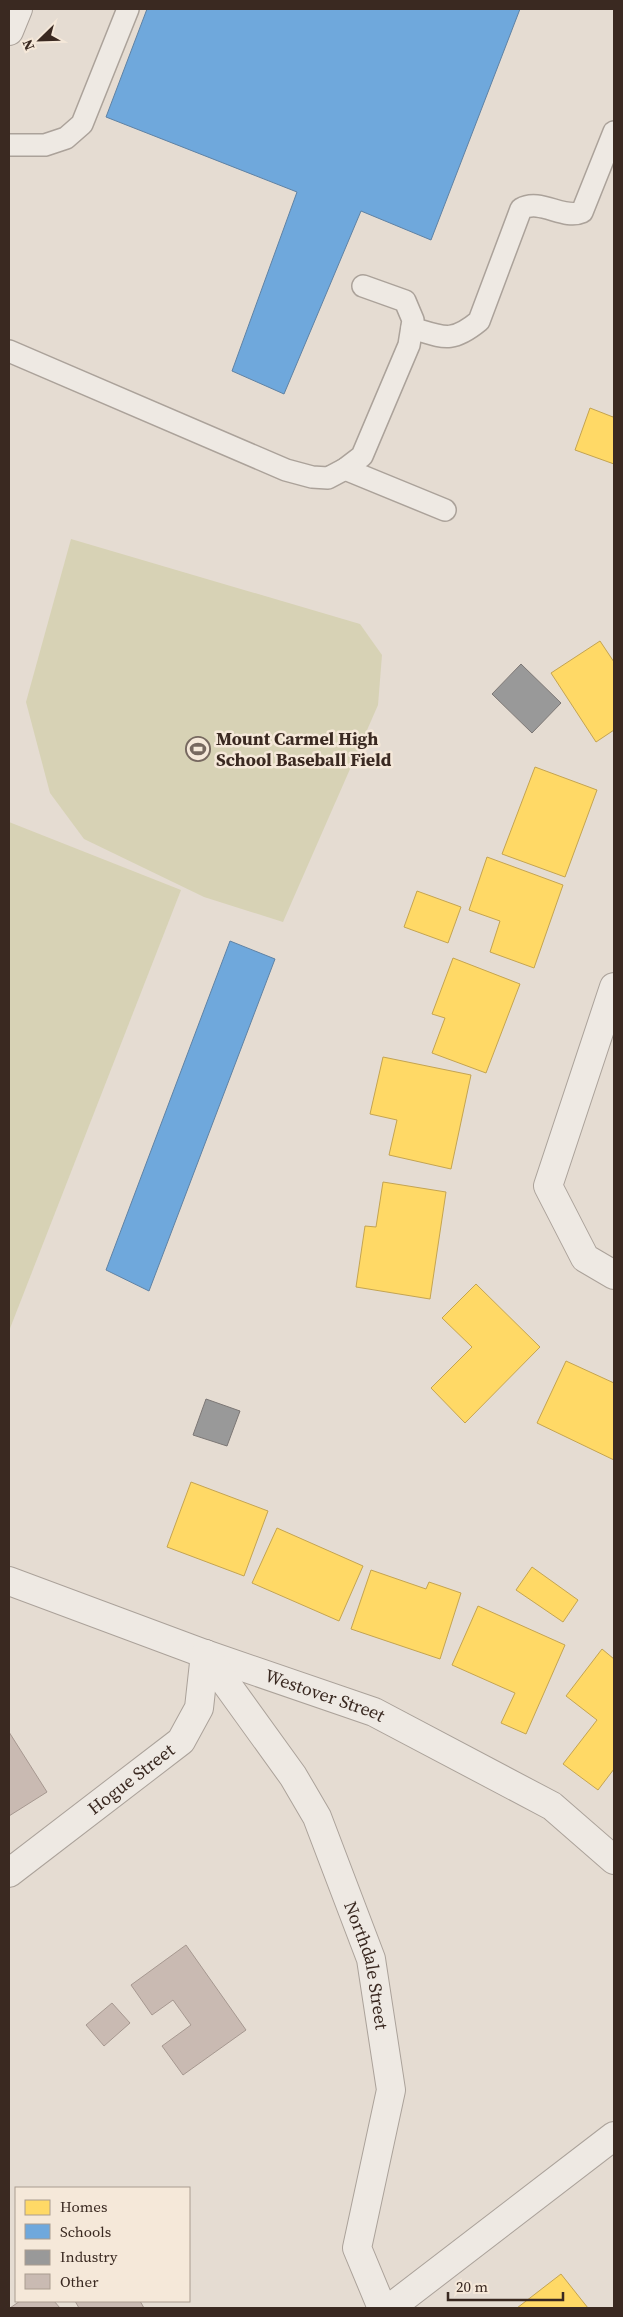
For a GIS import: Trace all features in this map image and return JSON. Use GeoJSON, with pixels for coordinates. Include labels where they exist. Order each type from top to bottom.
{"type":"FeatureCollection","features":[{"type":"Feature","properties":{"kind":"street"},"geometry":{"type":"LineString","coordinates":[[9,32],[18,9]]}},
{"type":"Feature","properties":{"kind":"street"},"geometry":{"type":"LineString","coordinates":[[614,987],[548,1186],[585,1258],[614,1274]]}},
{"type":"Feature","properties":{"kind":"street","name":"Westover Street"},"geometry":{"type":"LineString","coordinates":[[9,1580],[205,1654],[374,1712],[552,1806],[614,1860]]}},
{"type":"Feature","properties":{"kind":"street","name":"Hogue Street"},"geometry":{"type":"LineString","coordinates":[[9,1873],[181,1741],[199,1708],[205,1654]]}},
{"type":"Feature","properties":{"kind":"street","name":"Northdale Street"},"geometry":{"type":"LineString","coordinates":[[205,1654],[293,1776],[317,1817],[371,1959],[391,2090],[357,2248],[382,2308]]}},
{"type":"Feature","properties":{"kind":"street"},"geometry":{"type":"LineString","coordinates":[[390,2308],[614,2136]]}},
{"type":"Feature","properties":{"kind":"lane"},"geometry":{"type":"LineString","coordinates":[[9,145],[45,145],[66,138],[82,124],[128,9]]}},
{"type":"Feature","properties":{"kind":"lane"},"geometry":{"type":"LineString","coordinates":[[412,328],[446,338],[472,328],[479,321],[521,209],[525,206],[538,206],[574,213],[582,212],[614,132]]}},
{"type":"Feature","properties":{"kind":"lane"},"geometry":{"type":"LineString","coordinates":[[9,352],[286,470],[312,477],[328,478],[345,469],[362,456],[409,345],[413,320],[405,301],[363,286]]}},
{"type":"Feature","properties":{"kind":"lane"},"geometry":{"type":"LineString","coordinates":[[345,469],[445,510]]}},
{"type":"Feature","properties":{"kind":"shaded area","name":"Mount Carmel High School Baseball Field"},"geometry":{"type":"Polygon","coordinates":[[[71,539],[360,624],[382,655],[378,705],[283,922],[204,897],[84,839],[50,793],[26,702],[71,539]]]}},
{"type":"Feature","properties":{"kind":"shaded area"},"geometry":{"type":"Polygon","coordinates":[[[9,822],[181,890],[9,1331],[9,822]]]}},
{"type":"Feature","properties":{"kind":"building: Homes"},"geometry":{"type":"Polygon","coordinates":[[[590,408],[613,417],[614,414],[614,464],[575,450],[590,408]]]}},
{"type":"Feature","properties":{"kind":"building: Homes"},"geometry":{"type":"Polygon","coordinates":[[[600,641],[614,662],[614,730],[596,742],[551,673],[600,641]]]}},
{"type":"Feature","properties":{"kind":"building: Homes"},"geometry":{"type":"Polygon","coordinates":[[[535,767],[597,790],[565,877],[502,854],[535,767]]]}},
{"type":"Feature","properties":{"kind":"building: Homes"},"geometry":{"type":"Polygon","coordinates":[[[487,857],[563,885],[534,968],[490,952],[500,921],[469,910],[487,857]]]}},
{"type":"Feature","properties":{"kind":"building: Homes"},"geometry":{"type":"Polygon","coordinates":[[[417,891],[461,907],[448,943],[404,927],[417,891]]]}},
{"type":"Feature","properties":{"kind":"building: Homes"},"geometry":{"type":"Polygon","coordinates":[[[453,958],[520,984],[486,1073],[432,1053],[445,1018],[432,1014],[453,958]]]}},
{"type":"Feature","properties":{"kind":"building: Homes"},"geometry":{"type":"Polygon","coordinates":[[[383,1057],[471,1075],[451,1169],[389,1155],[397,1120],[370,1114],[383,1057]]]}},
{"type":"Feature","properties":{"kind":"building: Homes"},"geometry":{"type":"Polygon","coordinates":[[[383,1182],[446,1192],[430,1299],[356,1287],[365,1226],[376,1227],[383,1182]]]}},
{"type":"Feature","properties":{"kind":"building: Homes"},"geometry":{"type":"Polygon","coordinates":[[[476,1284],[540,1347],[465,1423],[431,1388],[472,1347],[442,1318],[476,1284]]]}},
{"type":"Feature","properties":{"kind":"building: Homes"},"geometry":{"type":"Polygon","coordinates":[[[566,1361],[614,1383],[614,1460],[537,1423],[566,1361]]]}},
{"type":"Feature","properties":{"kind":"building: Homes"},"geometry":{"type":"Polygon","coordinates":[[[191,1482],[268,1511],[244,1576],[167,1547],[191,1482]]]}},
{"type":"Feature","properties":{"kind":"building: Homes"},"geometry":{"type":"Polygon","coordinates":[[[277,1528],[363,1566],[339,1621],[252,1583],[277,1528]]]}},
{"type":"Feature","properties":{"kind":"building: Homes"},"geometry":{"type":"Polygon","coordinates":[[[532,1567],[578,1600],[563,1622],[516,1590],[532,1567]]]}},
{"type":"Feature","properties":{"kind":"building: Homes"},"geometry":{"type":"Polygon","coordinates":[[[371,1570],[426,1589],[429,1582],[461,1593],[440,1659],[351,1629],[371,1570]]]}},
{"type":"Feature","properties":{"kind":"building: Homes"},"geometry":{"type":"Polygon","coordinates":[[[478,1606],[565,1645],[526,1734],[501,1723],[515,1693],[452,1665],[478,1606]]]}},
{"type":"Feature","properties":{"kind":"building: Homes"},"geometry":{"type":"Polygon","coordinates":[[[602,1649],[614,1659],[614,1769],[598,1790],[563,1764],[597,1720],[566,1696],[602,1649]]]}},
{"type":"Feature","properties":{"kind":"building: Homes"},"geometry":{"type":"Polygon","coordinates":[[[561,2274],[588,2308],[517,2308],[561,2274]]]}},
{"type":"Feature","properties":{"kind":"building: Schools"},"geometry":{"type":"Polygon","coordinates":[[[147,9],[520,9],[431,240],[361,211],[284,394],[232,371],[297,192],[106,117],[147,9]]]}},
{"type":"Feature","properties":{"kind":"building: Schools"},"geometry":{"type":"Polygon","coordinates":[[[230,941],[275,959],[149,1291],[106,1270],[230,941]]]}},
{"type":"Feature","properties":{"kind":"building: Industry"},"geometry":{"type":"Polygon","coordinates":[[[521,664],[561,703],[532,733],[492,694],[521,664]]]}},
{"type":"Feature","properties":{"kind":"building: Industry"},"geometry":{"type":"Polygon","coordinates":[[[206,1399],[240,1411],[227,1446],[193,1435],[206,1399]]]}},
{"type":"Feature","properties":{"kind":"building: Other"},"geometry":{"type":"Polygon","coordinates":[[[9,1732],[47,1792],[9,1816],[9,1732]]]}},
{"type":"Feature","properties":{"kind":"building: Other"},"geometry":{"type":"Polygon","coordinates":[[[186,1945],[246,2030],[183,2075],[162,2046],[191,2025],[173,2000],[152,2015],[131,1985],[186,1945]]]}},
{"type":"Feature","properties":{"kind":"building: Other"},"geometry":{"type":"Polygon","coordinates":[[[112,2003],[130,2023],[104,2046],[86,2025],[112,2003]]]}},
{"type":"Feature","properties":{"kind":"building: Other"},"geometry":{"type":"Polygon","coordinates":[[[19,2302],[55,2302],[60,2308],[10,2308],[19,2302]]]}},
{"type":"Feature","properties":{"kind":"building: Other"},"geometry":{"type":"Polygon","coordinates":[[[76,2302],[141,2302],[144,2308],[79,2308],[76,2302]]]}},
{"type":"Feature","properties":{"kind":"place","name":"Mount Carmel High School Baseball Field"},"geometry":{"type":"Point","coordinates":[198,749]}}]}
